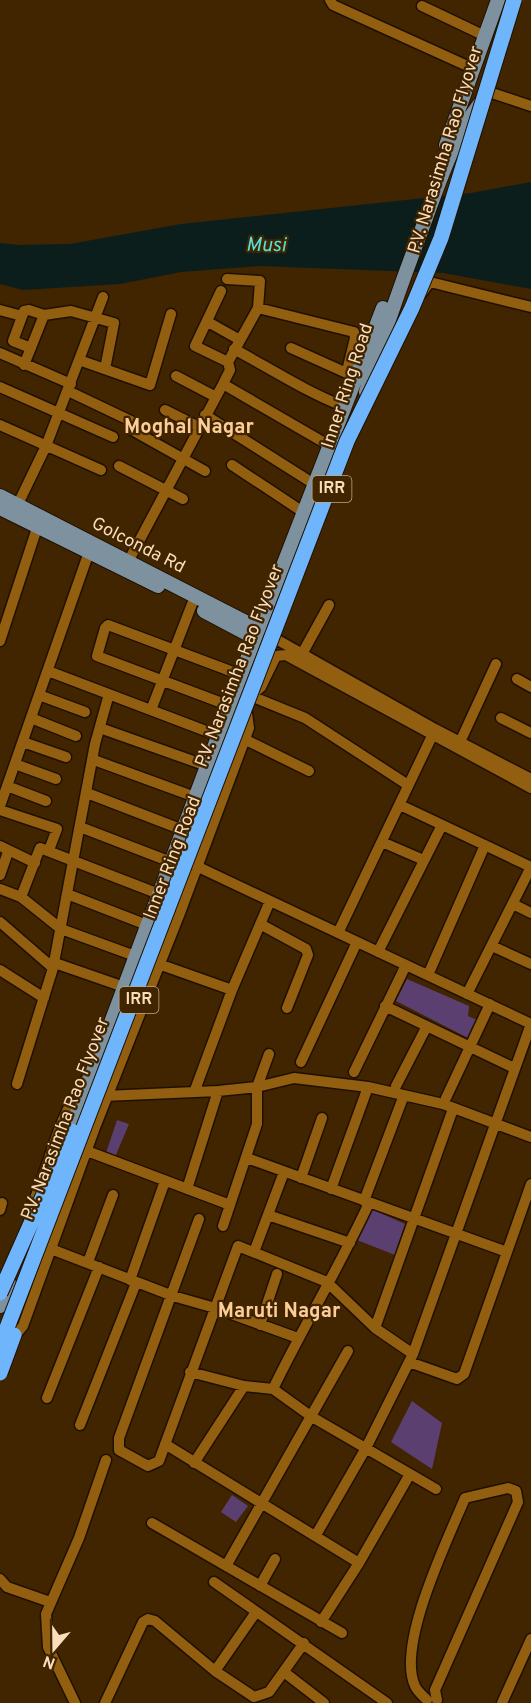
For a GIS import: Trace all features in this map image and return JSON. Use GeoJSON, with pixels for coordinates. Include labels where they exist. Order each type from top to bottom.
{"type":"FeatureCollection","features":[{"type":"Feature","properties":{"kind":"highway","name":"P.V. Narasimha Rao Flyover"},"geometry":{"type":"LineString","coordinates":[[1,1351],[78,1129],[339,438],[434,237],[458,169],[484,65],[505,0]]}},
{"type":"Feature","properties":{"kind":"highway","name":"P.V. Narasimha Rao Flyover"},"geometry":{"type":"LineString","coordinates":[[0,1321],[78,1129],[347,441],[412,308],[438,247],[454,203],[514,0]]}},
{"type":"Feature","properties":{"kind":"highway"},"geometry":{"type":"LineString","coordinates":[[0,1293],[78,1129]]}},
{"type":"Feature","properties":{"kind":"highway"},"geometry":{"type":"LineString","coordinates":[[0,1373],[29,1297],[78,1129]]}},
{"type":"Feature","properties":{"kind":"main road","name":"Inner Ring Road"},"geometry":{"type":"LineString","coordinates":[[1,1351],[78,1148],[104,1096],[148,976],[157,963],[247,713],[354,434],[377,338],[443,163],[498,0]]}},
{"type":"Feature","properties":{"kind":"main road","name":"Inner Ring Road"},"geometry":{"type":"LineString","coordinates":[[443,163],[464,123],[489,92],[519,0]]}},
{"type":"Feature","properties":{"kind":"main road","name":"Inner Ring Road"},"geometry":{"type":"LineString","coordinates":[[0,1306],[3,1278],[40,1199],[94,1069],[257,633],[345,407],[352,375],[377,338]]}},
{"type":"Feature","properties":{"kind":"main road","name":"Golconda Rd"},"geometry":{"type":"LineString","coordinates":[[0,496],[129,560],[257,633]]}},
{"type":"Feature","properties":{"kind":"main road","name":"Golconda Rd"},"geometry":{"type":"LineString","coordinates":[[0,508],[192,604],[257,633]]}},
{"type":"Feature","properties":{"kind":"main road"},"geometry":{"type":"LineString","coordinates":[[285,562],[302,569]]}},
{"type":"Feature","properties":{"kind":"main road"},"geometry":{"type":"LineString","coordinates":[[130,970],[148,976]]}},
{"type":"Feature","properties":{"kind":"street"},"geometry":{"type":"LineString","coordinates":[[330,0],[333,5],[474,69]]}},
{"type":"Feature","properties":{"kind":"street"},"geometry":{"type":"LineString","coordinates":[[422,6],[485,36]]}},
{"type":"Feature","properties":{"kind":"street"},"geometry":{"type":"LineString","coordinates":[[489,92],[531,106]]}},
{"type":"Feature","properties":{"kind":"street"},"geometry":{"type":"LineString","coordinates":[[129,560],[223,384],[230,370],[228,362],[258,308],[260,281],[227,279]]}},
{"type":"Feature","properties":{"kind":"street"},"geometry":{"type":"LineString","coordinates":[[354,434],[367,402],[429,283],[531,307]]}},
{"type":"Feature","properties":{"kind":"street"},"geometry":{"type":"LineString","coordinates":[[221,291],[208,322],[191,344],[228,362]]}},
{"type":"Feature","properties":{"kind":"street"},"geometry":{"type":"LineString","coordinates":[[18,504],[46,446],[103,297]]}},
{"type":"Feature","properties":{"kind":"street"},"geometry":{"type":"LineString","coordinates":[[258,308],[354,332],[352,375],[291,348]]}},
{"type":"Feature","properties":{"kind":"street"},"geometry":{"type":"LineString","coordinates":[[0,310],[22,316]]}},
{"type":"Feature","properties":{"kind":"street"},"geometry":{"type":"LineString","coordinates":[[31,348],[13,341],[25,310],[44,315],[71,311],[114,323],[105,369]]}},
{"type":"Feature","properties":{"kind":"street"},"geometry":{"type":"LineString","coordinates":[[79,360],[150,385],[171,314]]}},
{"type":"Feature","properties":{"kind":"street"},"geometry":{"type":"LineString","coordinates":[[24,365],[44,315]]}},
{"type":"Feature","properties":{"kind":"street"},"geometry":{"type":"LineString","coordinates":[[208,322],[237,345],[310,394],[345,407]]}},
{"type":"Feature","properties":{"kind":"street"},"geometry":{"type":"LineString","coordinates":[[0,353],[69,387],[205,471]]}},
{"type":"Feature","properties":{"kind":"street"},"geometry":{"type":"LineString","coordinates":[[176,376],[216,397]]}},
{"type":"Feature","properties":{"kind":"street"},"geometry":{"type":"LineString","coordinates":[[223,384],[330,446]]}},
{"type":"Feature","properties":{"kind":"street"},"geometry":{"type":"LineString","coordinates":[[0,387],[113,437]]}},
{"type":"Feature","properties":{"kind":"street"},"geometry":{"type":"LineString","coordinates":[[165,410],[199,427]]}},
{"type":"Feature","properties":{"kind":"street"},"geometry":{"type":"LineString","coordinates":[[206,415],[314,484]]}},
{"type":"Feature","properties":{"kind":"street"},"geometry":{"type":"LineString","coordinates":[[0,425],[101,470]]}},
{"type":"Feature","properties":{"kind":"street"},"geometry":{"type":"LineString","coordinates":[[232,465],[303,512]]}},
{"type":"Feature","properties":{"kind":"street"},"geometry":{"type":"LineString","coordinates":[[119,466],[183,499]]}},
{"type":"Feature","properties":{"kind":"street"},"geometry":{"type":"LineString","coordinates":[[0,641],[38,525]]}},
{"type":"Feature","properties":{"kind":"street"},"geometry":{"type":"LineString","coordinates":[[49,850],[57,829],[0,808],[89,552]]}},
{"type":"Feature","properties":{"kind":"street"},"geometry":{"type":"LineString","coordinates":[[151,710],[192,604]]}},
{"type":"Feature","properties":{"kind":"street"},"geometry":{"type":"LineString","coordinates":[[302,654],[329,605]]}},
{"type":"Feature","properties":{"kind":"street"},"geometry":{"type":"LineString","coordinates":[[230,706],[97,656],[105,628],[108,625],[242,675]]}},
{"type":"Feature","properties":{"kind":"street"},"geometry":{"type":"LineString","coordinates":[[276,639],[460,742],[531,778]]}},
{"type":"Feature","properties":{"kind":"street"},"geometry":{"type":"LineString","coordinates":[[408,785],[305,718],[254,695],[261,687],[276,656],[285,655],[531,788]]}},
{"type":"Feature","properties":{"kind":"street"},"geometry":{"type":"LineString","coordinates":[[460,742],[496,664]]}},
{"type":"Feature","properties":{"kind":"street"},"geometry":{"type":"LineString","coordinates":[[48,671],[219,736]]}},
{"type":"Feature","properties":{"kind":"street"},"geometry":{"type":"LineString","coordinates":[[517,679],[531,687]]}},
{"type":"Feature","properties":{"kind":"street"},"geometry":{"type":"LineString","coordinates":[[17,1083],[53,965],[108,694]]}},
{"type":"Feature","properties":{"kind":"street"},"geometry":{"type":"LineString","coordinates":[[39,696],[84,712]]}},
{"type":"Feature","properties":{"kind":"street"},"geometry":{"type":"LineString","coordinates":[[247,713],[249,728],[194,865],[531,1024],[411,1358],[366,1448],[316,1535]]}},
{"type":"Feature","properties":{"kind":"street"},"geometry":{"type":"LineString","coordinates":[[31,718],[76,736]]}},
{"type":"Feature","properties":{"kind":"street"},"geometry":{"type":"LineString","coordinates":[[501,718],[531,734]]}},
{"type":"Feature","properties":{"kind":"street"},"geometry":{"type":"LineString","coordinates":[[100,728],[207,766]]}},
{"type":"Feature","properties":{"kind":"street"},"geometry":{"type":"LineString","coordinates":[[338,933],[432,736]]}},
{"type":"Feature","properties":{"kind":"street"},"geometry":{"type":"LineString","coordinates":[[244,740],[309,771]]}},
{"type":"Feature","properties":{"kind":"street"},"geometry":{"type":"LineString","coordinates":[[23,742],[66,757]]}},
{"type":"Feature","properties":{"kind":"street"},"geometry":{"type":"LineString","coordinates":[[94,760],[195,797]]}},
{"type":"Feature","properties":{"kind":"street"},"geometry":{"type":"LineString","coordinates":[[15,764],[56,779]]}},
{"type":"Feature","properties":{"kind":"street"},"geometry":{"type":"LineString","coordinates":[[7,786],[46,801]]}},
{"type":"Feature","properties":{"kind":"street"},"geometry":{"type":"LineString","coordinates":[[87,793],[183,830]]}},
{"type":"Feature","properties":{"kind":"street"},"geometry":{"type":"LineString","coordinates":[[400,805],[531,867],[467,994]]}},
{"type":"Feature","properties":{"kind":"street"},"geometry":{"type":"LineString","coordinates":[[378,952],[442,825]]}},
{"type":"Feature","properties":{"kind":"street"},"geometry":{"type":"LineString","coordinates":[[80,827],[171,862]]}},
{"type":"Feature","properties":{"kind":"street"},"geometry":{"type":"LineString","coordinates":[[382,842],[419,858]]}},
{"type":"Feature","properties":{"kind":"street"},"geometry":{"type":"LineString","coordinates":[[428,975],[485,845]]}},
{"type":"Feature","properties":{"kind":"street"},"geometry":{"type":"LineString","coordinates":[[21,897],[40,848],[159,894]]}},
{"type":"Feature","properties":{"kind":"street"},"geometry":{"type":"LineString","coordinates":[[0,875],[4,849],[34,863]]}},
{"type":"Feature","properties":{"kind":"street"},"geometry":{"type":"LineString","coordinates":[[0,889],[21,897],[61,929],[135,956]]}},
{"type":"Feature","properties":{"kind":"street"},"geometry":{"type":"LineString","coordinates":[[67,894],[147,925]]}},
{"type":"Feature","properties":{"kind":"street"},"geometry":{"type":"LineString","coordinates":[[195,1090],[232,990],[270,901]]}},
{"type":"Feature","properties":{"kind":"street"},"geometry":{"type":"LineString","coordinates":[[513,904],[531,914]]}},
{"type":"Feature","properties":{"kind":"street"},"geometry":{"type":"LineString","coordinates":[[0,922],[53,965],[123,987]]}},
{"type":"Feature","properties":{"kind":"street"},"geometry":{"type":"LineString","coordinates":[[260,924],[306,949],[308,956],[287,1008]]}},
{"type":"Feature","properties":{"kind":"street"},"geometry":{"type":"LineString","coordinates":[[301,1062],[357,942]]}},
{"type":"Feature","properties":{"kind":"street"},"geometry":{"type":"LineString","coordinates":[[492,946],[531,964]]}},
{"type":"Feature","properties":{"kind":"street"},"geometry":{"type":"LineString","coordinates":[[1,1351],[23,1326],[87,1151],[104,1096],[157,963],[232,990]]}},
{"type":"Feature","properties":{"kind":"street"},"geometry":{"type":"LineString","coordinates":[[354,1072],[406,965]]}},
{"type":"Feature","properties":{"kind":"street"},"geometry":{"type":"LineString","coordinates":[[0,970],[44,999]]}},
{"type":"Feature","properties":{"kind":"street"},"geometry":{"type":"LineString","coordinates":[[446,1098],[489,1004]]}},
{"type":"Feature","properties":{"kind":"street"},"geometry":{"type":"LineString","coordinates":[[386,1006],[514,1068]]}},
{"type":"Feature","properties":{"kind":"street"},"geometry":{"type":"LineString","coordinates":[[396,1086],[426,1026]]}},
{"type":"Feature","properties":{"kind":"street"},"geometry":{"type":"LineString","coordinates":[[223,1226],[257,1124],[257,1087],[269,1054]]}},
{"type":"Feature","properties":{"kind":"street"},"geometry":{"type":"LineString","coordinates":[[104,1096],[195,1090],[218,1091],[257,1087],[294,1078],[368,1087],[443,1104],[531,1137]]}},
{"type":"Feature","properties":{"kind":"street"},"geometry":{"type":"LineString","coordinates":[[331,1189],[368,1087]]}},
{"type":"Feature","properties":{"kind":"street"},"geometry":{"type":"LineString","coordinates":[[187,1189],[218,1091]]}},
{"type":"Feature","properties":{"kind":"street"},"geometry":{"type":"LineString","coordinates":[[273,1389],[327,1282],[350,1243],[404,1095]]}},
{"type":"Feature","properties":{"kind":"street"},"geometry":{"type":"LineString","coordinates":[[375,1328],[453,1109]]}},
{"type":"Feature","properties":{"kind":"street"},"geometry":{"type":"LineString","coordinates":[[301,1178],[322,1118]]}},
{"type":"Feature","properties":{"kind":"street"},"geometry":{"type":"LineString","coordinates":[[87,1151],[230,1206]]}},
{"type":"Feature","properties":{"kind":"street"},"geometry":{"type":"LineString","coordinates":[[247,1158],[507,1252]]}},
{"type":"Feature","properties":{"kind":"street"},"geometry":{"type":"LineString","coordinates":[[254,1252],[284,1172]]}},
{"type":"Feature","properties":{"kind":"street"},"geometry":{"type":"LineString","coordinates":[[80,1425],[133,1281],[165,1181]]}},
{"type":"Feature","properties":{"kind":"street"},"geometry":{"type":"LineString","coordinates":[[200,1219],[119,1438],[119,1450],[147,1466],[159,1461],[238,1246],[327,1282],[375,1328],[411,1358],[457,1378],[464,1374],[531,1184]]}},
{"type":"Feature","properties":{"kind":"street"},"geometry":{"type":"LineString","coordinates":[[88,1262],[113,1195]]}},
{"type":"Feature","properties":{"kind":"street"},"geometry":{"type":"LineString","coordinates":[[268,1215],[350,1243]]}},
{"type":"Feature","properties":{"kind":"street"},"geometry":{"type":"LineString","coordinates":[[51,1249],[173,1296],[215,1308],[298,1338]]}},
{"type":"Feature","properties":{"kind":"street"},"geometry":{"type":"LineString","coordinates":[[47,1398],[99,1267]]}},
{"type":"Feature","properties":{"kind":"street"},"geometry":{"type":"LineString","coordinates":[[260,1325],[277,1274]]}},
{"type":"Feature","properties":{"kind":"street"},"geometry":{"type":"LineString","coordinates":[[226,1566],[348,1351]]}},
{"type":"Feature","properties":{"kind":"street"},"geometry":{"type":"LineString","coordinates":[[190,1372],[244,1386],[273,1389],[312,1417],[436,1489]]}},
{"type":"Feature","properties":{"kind":"street"},"geometry":{"type":"LineString","coordinates":[[194,1463],[244,1386]]}},
{"type":"Feature","properties":{"kind":"street"},"geometry":{"type":"LineString","coordinates":[[165,1444],[359,1563]]}},
{"type":"Feature","properties":{"kind":"street"},"geometry":{"type":"LineString","coordinates":[[75,1703],[48,1647],[46,1614],[79,1538],[106,1460]]}},
{"type":"Feature","properties":{"kind":"street"},"geometry":{"type":"LineString","coordinates":[[321,1622],[359,1563],[410,1474]]}},
{"type":"Feature","properties":{"kind":"street"},"geometry":{"type":"LineString","coordinates":[[508,1488],[516,1491],[518,1502],[435,1690],[433,1701],[415,1686],[412,1663],[418,1610],[465,1498],[508,1488]]}},
{"type":"Feature","properties":{"kind":"street"},"geometry":{"type":"LineString","coordinates":[[152,1523],[342,1633]]}},
{"type":"Feature","properties":{"kind":"street"},"geometry":{"type":"LineString","coordinates":[[260,1586],[275,1559]]}},
{"type":"Feature","properties":{"kind":"street"},"geometry":{"type":"LineString","coordinates":[[0,1579],[7,1587],[50,1602]]}},
{"type":"Feature","properties":{"kind":"street"},"geometry":{"type":"LineString","coordinates":[[214,1582],[387,1703]]}},
{"type":"Feature","properties":{"kind":"street"},"geometry":{"type":"LineString","coordinates":[[216,1671],[256,1612]]}},
{"type":"Feature","properties":{"kind":"street"},"geometry":{"type":"LineString","coordinates":[[105,1703],[143,1622],[148,1619],[155,1621],[216,1671],[254,1697],[269,1692],[304,1643]]}},
{"type":"Feature","properties":{"kind":"street"},"geometry":{"type":"LineString","coordinates":[[502,1703],[531,1639]]}},
{"type":"Feature","properties":{"kind":"street"},"geometry":{"type":"LineString","coordinates":[[284,1672],[324,1703]]}},
{"type":"Feature","properties":{"kind":"shaded area"},"geometry":{"type":"Polygon","coordinates":[[[407,979],[469,1006],[468,1016],[480,1021],[470,1039],[396,1001],[407,979]]]}},
{"type":"Feature","properties":{"kind":"shaded area"},"geometry":{"type":"Polygon","coordinates":[[[117,1120],[129,1124],[115,1157],[106,1153],[117,1120]]]}},
{"type":"Feature","properties":{"kind":"shaded area"},"geometry":{"type":"Polygon","coordinates":[[[369,1208],[405,1224],[395,1255],[357,1240],[369,1208]]]}},
{"type":"Feature","properties":{"kind":"shaded area"},"geometry":{"type":"Polygon","coordinates":[[[412,1401],[442,1423],[432,1469],[391,1442],[412,1401]]]}},
{"type":"Feature","properties":{"kind":"shaded area"},"geometry":{"type":"Polygon","coordinates":[[[232,1495],[248,1506],[236,1522],[221,1512],[232,1495]]]}},
{"type":"Feature","properties":{"kind":"water","name":"Musi"},"geometry":{"type":"Polygon","coordinates":[[[531,182],[531,289],[443,273],[259,266],[181,272],[120,284],[23,290],[0,284],[0,243],[70,244],[181,224],[471,193],[531,182]]]}},
{"type":"Feature","properties":{"kind":"district","name":"Moghal Nagar"},"geometry":{"type":"Point","coordinates":[189,428]}},
{"type":"Feature","properties":{"kind":"district","name":"Maruti Nagar"},"geometry":{"type":"Point","coordinates":[279,1312]}}]}
